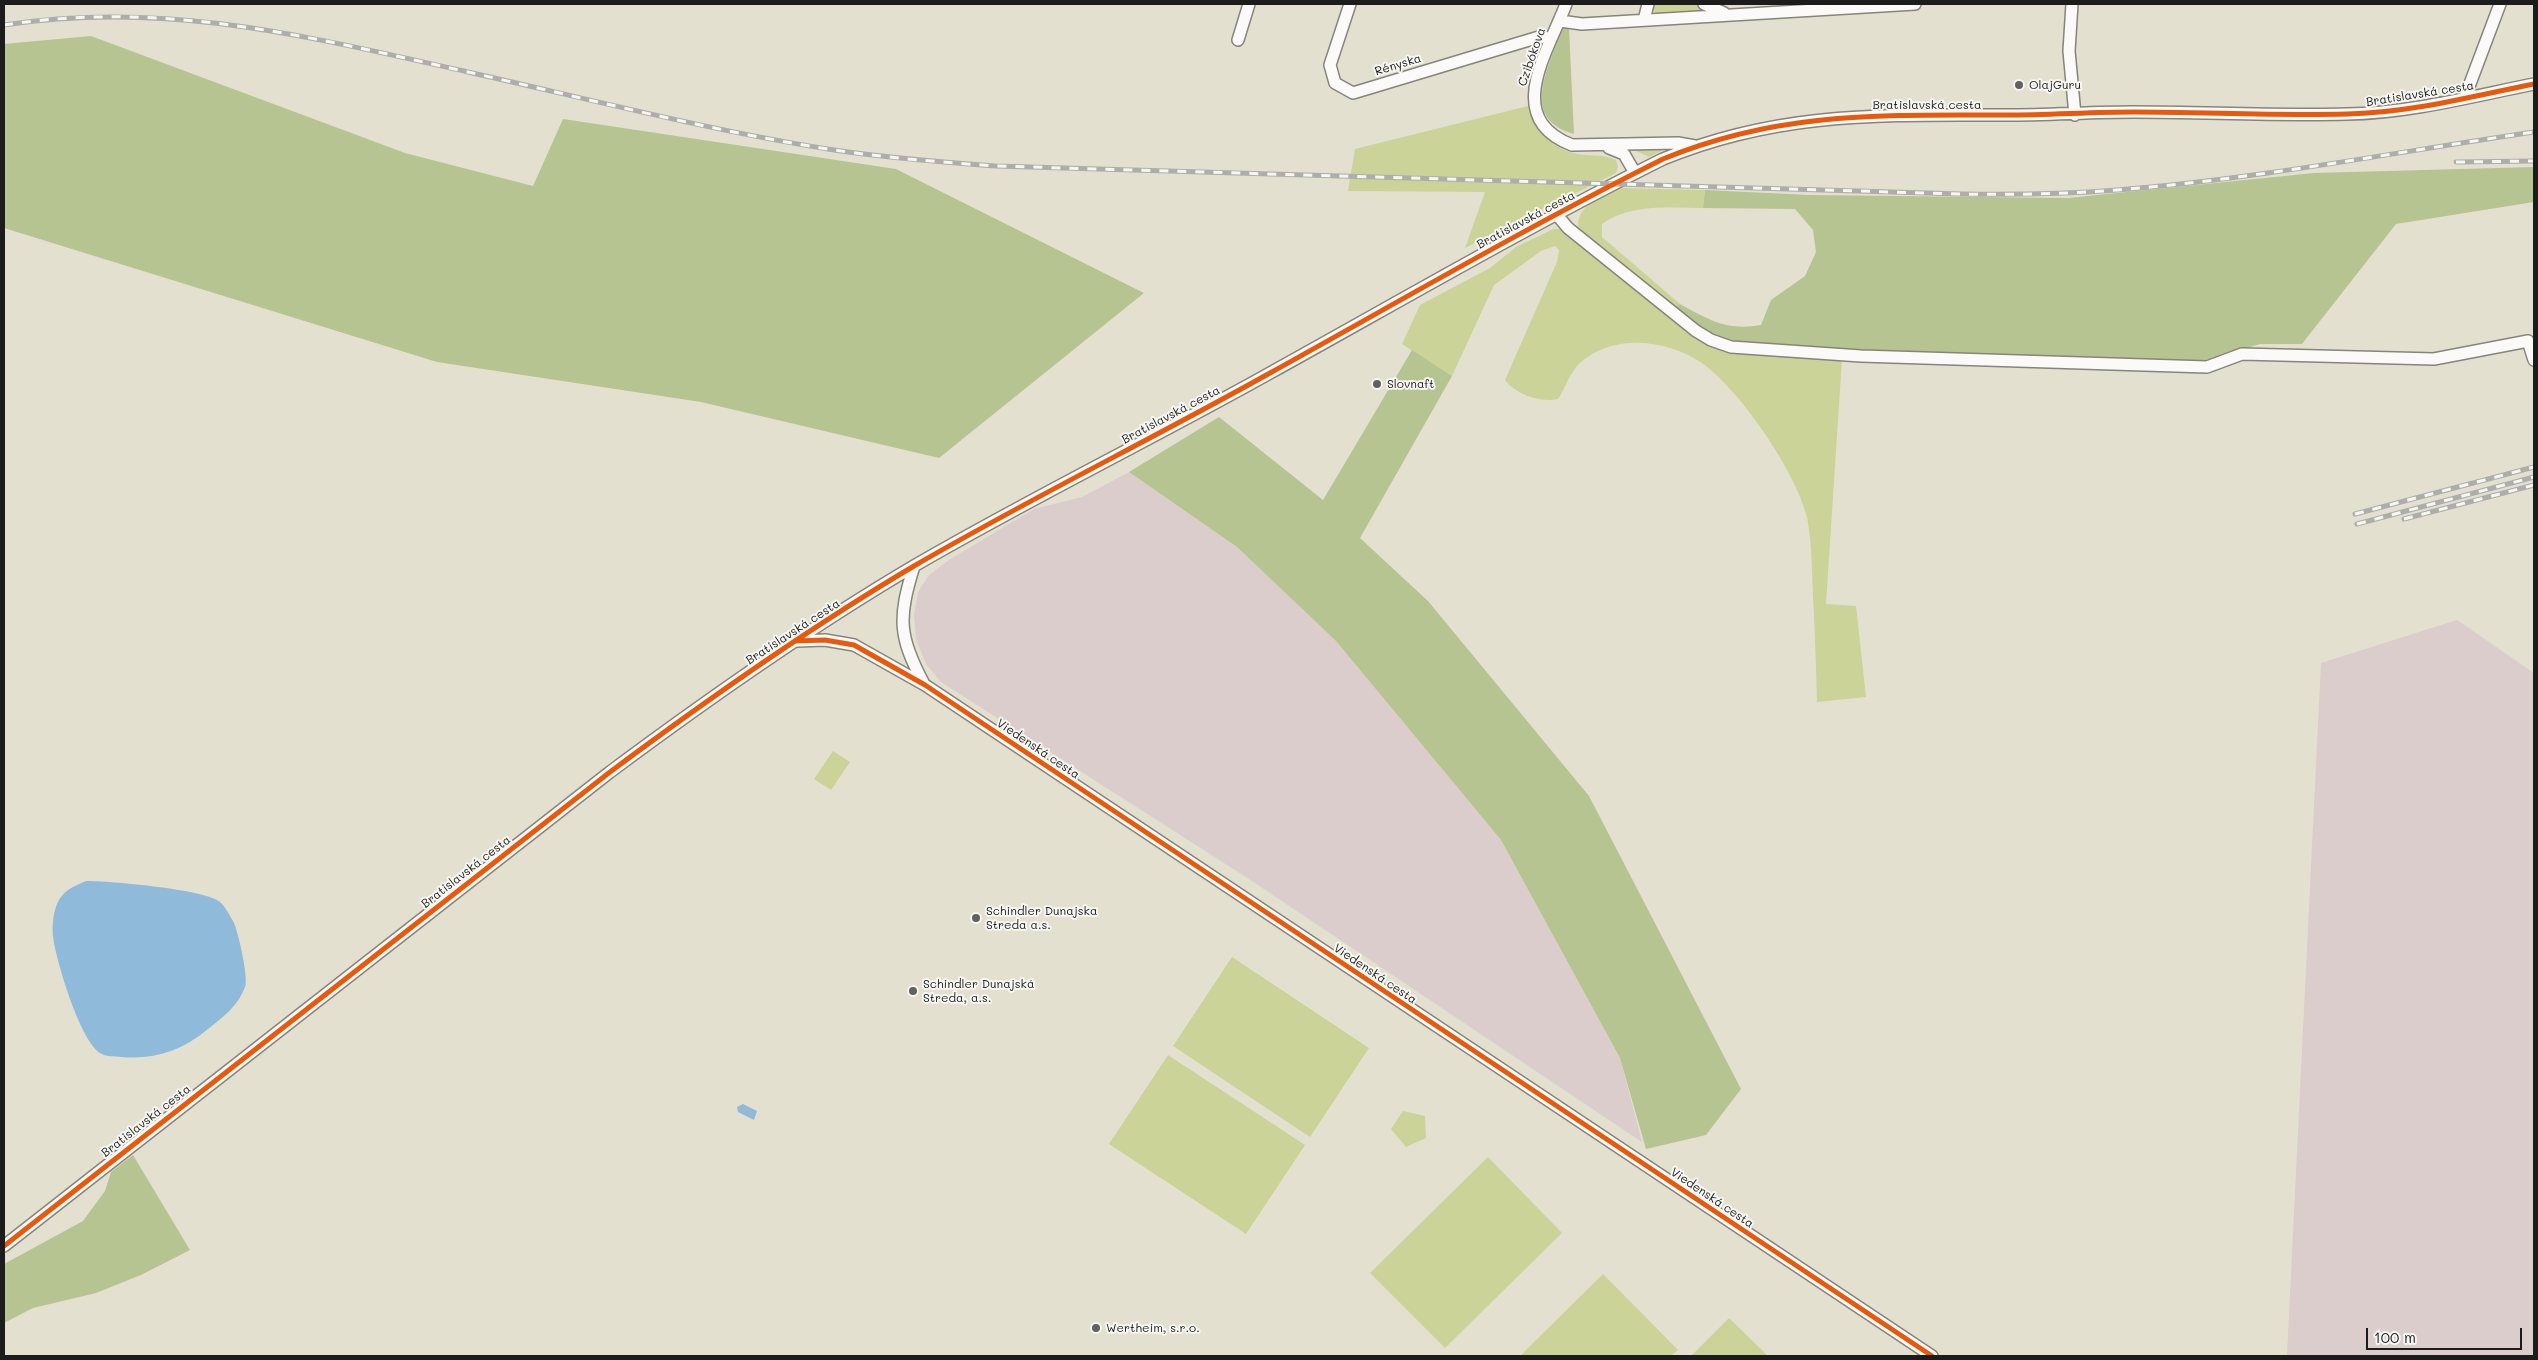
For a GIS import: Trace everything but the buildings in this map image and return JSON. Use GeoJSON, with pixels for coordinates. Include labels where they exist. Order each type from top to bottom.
{"type":"FeatureCollection","features":[{"type":"Feature","properties":{"kind":"street"},"geometry":{"type":"LineString","coordinates":[[1238,40],[1249,4]]}},
{"type":"Feature","properties":{"kind":"street","name":"Rényska"},"geometry":{"type":"LineString","coordinates":[[1350,4],[1330,65],[1336,83],[1353,93],[1539,37],[1551,38]]}},
{"type":"Feature","properties":{"kind":"street","name":"Czibókova"},"geometry":{"type":"LineString","coordinates":[[1566,4],[1551,38],[1532,100],[1542,127],[1561,141],[1572,146],[1678,143],[1695,146]]}},
{"type":"Feature","properties":{"kind":"street"},"geometry":{"type":"LineString","coordinates":[[1644,20],[1648,4]]}},
{"type":"Feature","properties":{"kind":"street"},"geometry":{"type":"LineString","coordinates":[[1704,4],[1728,15]]}},
{"type":"Feature","properties":{"kind":"street"},"geometry":{"type":"LineString","coordinates":[[1560,21],[1582,24],[1728,15],[1841,5],[1915,4]]}},
{"type":"Feature","properties":{"kind":"street"},"geometry":{"type":"LineString","coordinates":[[2072,4],[2069,50],[2075,115]]}},
{"type":"Feature","properties":{"kind":"street"},"geometry":{"type":"LineString","coordinates":[[2465,97],[2500,4]]}},
{"type":"Feature","properties":{"kind":"street","name":"Bratislavská cesta"},"geometry":{"type":"LineString","coordinates":[[4,1246],[610,772],[681,719],[795,641],[914,566],[1635,173],[1695,146],[1775,126],[1825,118],[1866,115],[2075,115],[2134,112],[2244,116],[2348,114],[2412,108],[2534,84]]}},
{"type":"Feature","properties":{"kind":"street"},"geometry":{"type":"LineString","coordinates":[[1606,146],[1624,154],[1635,173]]}},
{"type":"Feature","properties":{"kind":"street"},"geometry":{"type":"LineString","coordinates":[[1557,215],[1568,228],[1696,331],[1711,340],[1731,346],[1860,356],[2207,367],[2242,354],[2434,359],[2528,341],[2534,360]]}},
{"type":"Feature","properties":{"kind":"street","name":"Viedenská cesta"},"geometry":{"type":"LineString","coordinates":[[914,566],[904,603],[902,627],[908,654],[924,685]]}},
{"type":"Feature","properties":{"kind":"street","name":"Viedenská cesta"},"geometry":{"type":"LineString","coordinates":[[795,641],[825,640],[854,645],[924,685],[1932,1356]]}},
{"type":"Feature","properties":{"kind":"shaded area"},"geometry":{"type":"Polygon","coordinates":[[[1129,472],[1237,547],[1336,641],[1501,840],[1620,1058],[1642,1142],[1249,879],[941,682],[926,664],[916,639],[914,615],[918,592],[929,575],[949,560],[1034,509],[1082,497],[1129,472]]]}},
{"type":"Feature","properties":{"kind":"shaded area"},"geometry":{"type":"Polygon","coordinates":[[[2457,620],[2534,673],[2534,1356],[2287,1356],[2321,663],[2457,620]]]}},
{"type":"Feature","properties":{"kind":"green space"},"geometry":{"type":"Polygon","coordinates":[[[1652,4],[1698,4],[1713,13],[1656,15],[1652,4]]]}},
{"type":"Feature","properties":{"kind":"green space"},"geometry":{"type":"Polygon","coordinates":[[[1563,29],[1569,29],[1574,134],[1560,129],[1551,122],[1542,104],[1542,93],[1547,70],[1563,29]]]}},
{"type":"Feature","properties":{"kind":"green space"},"geometry":{"type":"Polygon","coordinates":[[[91,36],[405,153],[533,186],[563,119],[896,169],[1144,293],[939,458],[701,402],[437,362],[4,228],[4,44],[91,36]]]}},
{"type":"Feature","properties":{"kind":"green space"},"geometry":{"type":"Polygon","coordinates":[[[1528,106],[1539,129],[1550,141],[1573,153],[1616,160],[1618,167],[1616,173],[1465,248],[1485,192],[1348,191],[1355,149],[1528,106]]]}},
{"type":"Feature","properties":{"kind":"green space"},"geometry":{"type":"Polygon","coordinates":[[[1634,150],[1664,150],[1649,157],[1634,150]]]}},
{"type":"Feature","properties":{"kind":"green space"},"geometry":{"type":"Polygon","coordinates":[[[2534,167],[2534,202],[2396,224],[2302,344],[2260,344],[2182,367],[1750,345],[1718,336],[1693,322],[1674,308],[1680,304],[1709,319],[1728,325],[1761,325],[1771,300],[1805,276],[1816,252],[1813,230],[1795,209],[1703,208],[1705,190],[1809,195],[2068,198],[2314,173],[2534,167]]]}},
{"type":"Feature","properties":{"kind":"green space"},"geometry":{"type":"Polygon","coordinates":[[[1620,188],[1705,190],[1703,208],[1651,208],[1638,210],[1613,217],[1602,224],[1602,237],[1680,304],[1674,308],[1579,230],[1578,222],[1580,215],[1585,209],[1598,199],[1620,188]]]}},
{"type":"Feature","properties":{"kind":"green space"},"geometry":{"type":"Polygon","coordinates":[[[1553,229],[1562,229],[1690,333],[1710,346],[1734,353],[1842,359],[1826,604],[1856,606],[1866,697],[1817,702],[1810,537],[1807,517],[1791,478],[1765,433],[1733,392],[1717,376],[1702,363],[1688,355],[1656,345],[1639,343],[1607,347],[1592,354],[1576,367],[1558,399],[1544,400],[1529,396],[1509,385],[1505,380],[1557,262],[1559,250],[1555,246],[1541,251],[1494,285],[1452,376],[1402,344],[1420,305],[1490,268],[1516,247],[1553,229]]]}},
{"type":"Feature","properties":{"kind":"green space"},"geometry":{"type":"Polygon","coordinates":[[[1412,350],[1452,376],[1360,538],[1428,601],[1589,796],[1741,1089],[1706,1135],[1646,1149],[1620,1058],[1501,840],[1336,641],[1237,547],[1129,472],[1219,417],[1323,500],[1412,350]]]}},
{"type":"Feature","properties":{"kind":"green space"},"geometry":{"type":"Polygon","coordinates":[[[833,751],[850,762],[831,790],[814,779],[833,751]]]}},
{"type":"Feature","properties":{"kind":"green space"},"geometry":{"type":"Polygon","coordinates":[[[1232,957],[1369,1048],[1310,1137],[1173,1046],[1232,957]]]}},
{"type":"Feature","properties":{"kind":"green space"},"geometry":{"type":"Polygon","coordinates":[[[1168,1055],[1305,1145],[1246,1234],[1109,1144],[1168,1055]]]}},
{"type":"Feature","properties":{"kind":"green space"},"geometry":{"type":"Polygon","coordinates":[[[1403,1111],[1425,1116],[1426,1138],[1406,1147],[1391,1129],[1403,1111]]]}},
{"type":"Feature","properties":{"kind":"green space"},"geometry":{"type":"Polygon","coordinates":[[[133,1155],[190,1250],[141,1275],[96,1293],[33,1308],[4,1323],[4,1264],[83,1221],[105,1191],[111,1172],[133,1155]]]}},
{"type":"Feature","properties":{"kind":"green space"},"geometry":{"type":"Polygon","coordinates":[[[1488,1157],[1562,1233],[1445,1348],[1370,1273],[1488,1157]]]}},
{"type":"Feature","properties":{"kind":"green space"},"geometry":{"type":"Polygon","coordinates":[[[1603,1274],[1678,1350],[1671,1356],[1520,1356],[1603,1274]]]}},
{"type":"Feature","properties":{"kind":"green space"},"geometry":{"type":"Polygon","coordinates":[[[1729,1318],[1768,1356],[1691,1356],[1729,1318]]]}},
{"type":"Feature","properties":{"kind":"water"},"geometry":{"type":"Polygon","coordinates":[[[86,881],[114,882],[177,890],[211,897],[220,902],[235,926],[244,965],[245,987],[234,1005],[198,1037],[178,1048],[156,1055],[133,1058],[102,1054],[94,1047],[78,1019],[64,982],[53,933],[54,916],[59,899],[69,889],[86,881]]]}},
{"type":"Feature","properties":{"kind":"water"},"geometry":{"type":"Polygon","coordinates":[[[743,1104],[757,1111],[754,1120],[738,1112],[737,1107],[743,1104]]]}},
{"type":"Feature","properties":{"kind":"railway"},"geometry":{"type":"LineString","coordinates":[[4,25],[64,18],[123,17],[181,20],[238,26],[352,46],[742,134],[834,150],[995,166],[1961,194],[2039,194],[2117,190],[2222,179],[2534,132]]}},
{"type":"Feature","properties":{"kind":"railway"},"geometry":{"type":"LineString","coordinates":[[2456,162],[2534,161]]}},
{"type":"Feature","properties":{"kind":"railway"},"geometry":{"type":"LineString","coordinates":[[2355,514],[2534,467]]}},
{"type":"Feature","properties":{"kind":"railway"},"geometry":{"type":"LineString","coordinates":[[2357,524],[2534,477]]}},
{"type":"Feature","properties":{"kind":"railway"},"geometry":{"type":"LineString","coordinates":[[2404,519],[2534,485]]}},
{"type":"Feature","properties":{"kind":"cycle path"},"geometry":{"type":"LineString","coordinates":[[4,1246],[610,772],[722,691],[836,614],[914,566],[1047,492],[1226,397],[1514,237],[1663,159],[1706,143],[1748,132],[1832,119],[1874,116],[2118,112],[2294,115],[2371,113],[2441,103],[2534,84]]}},
{"type":"Feature","properties":{"kind":"cycle path"},"geometry":{"type":"LineString","coordinates":[[795,641],[825,640],[854,645],[925,685],[1932,1356]]}},
{"type":"Feature","properties":{"kind":"place","name":"OlajGuru"},"geometry":{"type":"Point","coordinates":[2019,85]}},
{"type":"Feature","properties":{"kind":"place","name":"Slovnaft"},"geometry":{"type":"Point","coordinates":[1377,384]}},
{"type":"Feature","properties":{"kind":"place","name":"Schindler Dunajska Streda a.s."},"geometry":{"type":"Point","coordinates":[976,918]}},
{"type":"Feature","properties":{"kind":"place","name":"Schindler Dunajská Streda, a.s."},"geometry":{"type":"Point","coordinates":[913,991]}},
{"type":"Feature","properties":{"kind":"place","name":"Wertheim, s.r.o."},"geometry":{"type":"Point","coordinates":[1096,1328]}}]}
